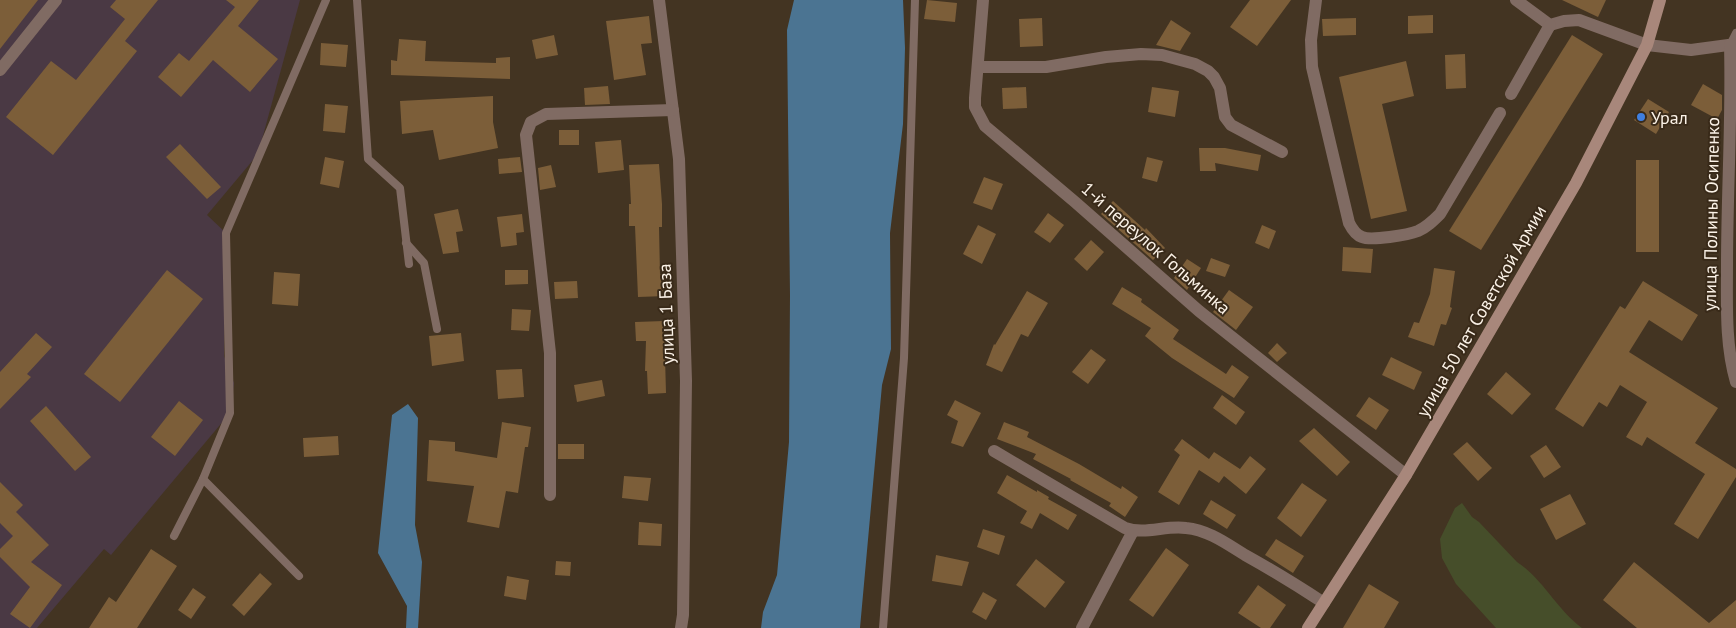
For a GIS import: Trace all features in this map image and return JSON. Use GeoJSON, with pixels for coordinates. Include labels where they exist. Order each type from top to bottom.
{"type":"FeatureCollection","features":[{"type":"Feature","properties":{"kind":"main road","name":"улица 50 лет Советской Армии"},"geometry":{"type":"LineString","coordinates":[[1308,628],[1406,475],[1576,183],[1647,45],[1660,0]]}},
{"type":"Feature","properties":{"kind":"street"},"geometry":{"type":"LineString","coordinates":[[0,70],[56,0]]}},
{"type":"Feature","properties":{"kind":"street","name":"улица 1 База"},"geometry":{"type":"LineString","coordinates":[[659,0],[679,159],[686,381],[683,615],[681,628]]}},
{"type":"Feature","properties":{"kind":"street","name":"1-й переулок Гольминка"},"geometry":{"type":"LineString","coordinates":[[982,0],[975,98],[976,108],[985,126],[1199,311],[1406,475]]}},
{"type":"Feature","properties":{"kind":"street"},"geometry":{"type":"LineString","coordinates":[[1316,0],[1312,40],[1312,67],[1349,223],[1361,237],[1369,239],[1416,232],[1430,225],[1440,214],[1500,113]]}},
{"type":"Feature","properties":{"kind":"street"},"geometry":{"type":"LineString","coordinates":[[1516,0],[1550,25]]}},
{"type":"Feature","properties":{"kind":"street"},"geometry":{"type":"LineString","coordinates":[[1510,94],[1550,25],[1564,21],[1579,20],[1647,45],[1691,50],[1733,45]]}},
{"type":"Feature","properties":{"kind":"street","name":"улица Полины Осипенко"},"geometry":{"type":"LineString","coordinates":[[1733,45],[1727,194],[1727,332],[1736,382]]}},
{"type":"Feature","properties":{"kind":"street"},"geometry":{"type":"LineString","coordinates":[[978,67],[1046,67],[1106,57],[1141,54],[1162,55],[1195,64],[1208,71],[1214,77],[1220,88],[1225,117],[1231,124],[1282,152]]}},
{"type":"Feature","properties":{"kind":"street"},"geometry":{"type":"LineString","coordinates":[[550,495],[550,353],[526,135],[531,122],[546,114],[673,110]]}},
{"type":"Feature","properties":{"kind":"street"},"geometry":{"type":"LineString","coordinates":[[994,451],[1117,524],[1134,531],[1168,527],[1187,528],[1208,534],[1299,586],[1324,603]]}},
{"type":"Feature","properties":{"kind":"street"},"geometry":{"type":"LineString","coordinates":[[1082,628],[1134,531]]}},
{"type":"Feature","properties":{"kind":"lane"},"geometry":{"type":"LineString","coordinates":[[174,536],[203,480],[230,413],[226,233],[326,0]]}},
{"type":"Feature","properties":{"kind":"lane"},"geometry":{"type":"LineString","coordinates":[[357,0],[368,159],[400,188],[409,264]]}},
{"type":"Feature","properties":{"kind":"lane"},"geometry":{"type":"LineString","coordinates":[[883,628],[904,358],[915,0]]}},
{"type":"Feature","properties":{"kind":"lane"},"geometry":{"type":"LineString","coordinates":[[1733,45],[1736,34]]}},
{"type":"Feature","properties":{"kind":"lane"},"geometry":{"type":"LineString","coordinates":[[406,243],[424,263],[437,329]]}},
{"type":"Feature","properties":{"kind":"lane"},"geometry":{"type":"LineString","coordinates":[[203,480],[299,576]]}},
{"type":"Feature","properties":{"kind":"shaded area"},"geometry":{"type":"Polygon","coordinates":[[[0,0],[300,0],[258,154],[207,215],[226,233],[224,356],[234,383],[230,413],[111,555],[104,549],[37,628],[0,628],[0,0]]]}},
{"type":"Feature","properties":{"kind":"green space"},"geometry":{"type":"Polygon","coordinates":[[[1462,503],[1472,517],[1517,562],[1535,577],[1573,621],[1582,628],[1496,628],[1456,584],[1442,558],[1440,539],[1455,508],[1462,503]]]}},
{"type":"Feature","properties":{"kind":"water"},"geometry":{"type":"Polygon","coordinates":[[[794,0],[903,0],[905,48],[903,124],[890,233],[891,349],[882,385],[860,628],[761,628],[763,612],[777,575],[789,442],[790,295],[787,30],[794,0]]]}},
{"type":"Feature","properties":{"kind":"water"},"geometry":{"type":"Polygon","coordinates":[[[408,404],[418,418],[415,525],[422,562],[418,628],[406,628],[407,606],[378,553],[392,415],[408,404]]]}},
{"type":"Feature","properties":{"kind":"building"},"geometry":{"type":"Polygon","coordinates":[[[0,0],[38,0],[0,49],[0,0]]]}},
{"type":"Feature","properties":{"kind":"building"},"geometry":{"type":"Polygon","coordinates":[[[116,0],[158,0],[125,41],[137,51],[53,155],[6,117],[51,61],[76,80],[125,19],[110,7],[116,0]]]}},
{"type":"Feature","properties":{"kind":"building"},"geometry":{"type":"Polygon","coordinates":[[[226,0],[259,0],[238,26],[278,59],[250,92],[213,60],[181,97],[158,77],[179,53],[189,61],[235,7],[226,0]]]}},
{"type":"Feature","properties":{"kind":"building"},"geometry":{"type":"Polygon","coordinates":[[[927,0],[957,3],[955,22],[924,19],[927,0]]]}},
{"type":"Feature","properties":{"kind":"building"},"geometry":{"type":"Polygon","coordinates":[[[1250,0],[1291,0],[1257,46],[1230,27],[1250,0]]]}},
{"type":"Feature","properties":{"kind":"building"},"geometry":{"type":"Polygon","coordinates":[[[1562,0],[1606,0],[1598,17],[1562,0]]]}},
{"type":"Feature","properties":{"kind":"building"},"geometry":{"type":"Polygon","coordinates":[[[1433,15],[1433,33],[1408,34],[1408,16],[1433,15]]]}},
{"type":"Feature","properties":{"kind":"building"},"geometry":{"type":"Polygon","coordinates":[[[649,16],[652,43],[641,44],[646,75],[614,80],[606,21],[649,16]]]}},
{"type":"Feature","properties":{"kind":"building"},"geometry":{"type":"Polygon","coordinates":[[[1042,18],[1043,46],[1020,47],[1019,19],[1042,18]]]}},
{"type":"Feature","properties":{"kind":"building"},"geometry":{"type":"Polygon","coordinates":[[[1356,18],[1356,35],[1323,36],[1322,19],[1356,18]]]}},
{"type":"Feature","properties":{"kind":"building"},"geometry":{"type":"Polygon","coordinates":[[[1171,20],[1191,33],[1180,51],[1156,45],[1171,20]]]}},
{"type":"Feature","properties":{"kind":"building"},"geometry":{"type":"Polygon","coordinates":[[[554,35],[558,55],[536,59],[532,40],[554,35]]]}},
{"type":"Feature","properties":{"kind":"building"},"geometry":{"type":"Polygon","coordinates":[[[1572,35],[1603,54],[1481,250],[1449,231],[1572,35]]]}},
{"type":"Feature","properties":{"kind":"building"},"geometry":{"type":"Polygon","coordinates":[[[399,39],[426,41],[425,61],[496,63],[496,58],[510,57],[510,79],[391,75],[391,60],[397,61],[399,39]]]}},
{"type":"Feature","properties":{"kind":"building"},"geometry":{"type":"Polygon","coordinates":[[[321,43],[348,45],[346,67],[320,65],[321,43]]]}},
{"type":"Feature","properties":{"kind":"building"},"geometry":{"type":"Polygon","coordinates":[[[1465,54],[1466,88],[1446,89],[1445,55],[1465,54]]]}},
{"type":"Feature","properties":{"kind":"building"},"geometry":{"type":"Polygon","coordinates":[[[1406,61],[1414,96],[1382,104],[1407,211],[1371,219],[1339,77],[1406,61]]]}},
{"type":"Feature","properties":{"kind":"building"},"geometry":{"type":"Polygon","coordinates":[[[1703,84],[1722,95],[1722,110],[1717,119],[1691,105],[1703,84]]]}},
{"type":"Feature","properties":{"kind":"building"},"geometry":{"type":"Polygon","coordinates":[[[608,86],[610,104],[585,105],[584,88],[608,86]]]}},
{"type":"Feature","properties":{"kind":"building"},"geometry":{"type":"Polygon","coordinates":[[[1026,87],[1027,108],[1003,109],[1002,88],[1026,87]]]}},
{"type":"Feature","properties":{"kind":"building"},"geometry":{"type":"Polygon","coordinates":[[[1152,87],[1179,91],[1175,117],[1148,112],[1152,87]]]}},
{"type":"Feature","properties":{"kind":"building"},"geometry":{"type":"Polygon","coordinates":[[[493,96],[493,122],[498,148],[439,160],[433,130],[402,134],[400,101],[493,96]]]}},
{"type":"Feature","properties":{"kind":"building"},"geometry":{"type":"Polygon","coordinates":[[[1648,99],[1669,112],[1656,134],[1634,120],[1648,99]]]}},
{"type":"Feature","properties":{"kind":"building"},"geometry":{"type":"Polygon","coordinates":[[[325,104],[348,106],[345,133],[323,131],[325,104]]]}},
{"type":"Feature","properties":{"kind":"building"},"geometry":{"type":"Polygon","coordinates":[[[559,130],[579,130],[579,145],[559,145],[559,130]]]}},
{"type":"Feature","properties":{"kind":"building"},"geometry":{"type":"Polygon","coordinates":[[[621,140],[624,170],[598,173],[595,142],[621,140]]]}},
{"type":"Feature","properties":{"kind":"building"},"geometry":{"type":"Polygon","coordinates":[[[180,144],[221,187],[207,199],[166,157],[180,144]]]}},
{"type":"Feature","properties":{"kind":"building"},"geometry":{"type":"Polygon","coordinates":[[[1199,148],[1225,148],[1261,155],[1258,171],[1215,163],[1216,171],[1200,171],[1199,148]]]}},
{"type":"Feature","properties":{"kind":"building"},"geometry":{"type":"Polygon","coordinates":[[[325,157],[344,161],[339,188],[320,184],[325,157]]]}},
{"type":"Feature","properties":{"kind":"building"},"geometry":{"type":"Polygon","coordinates":[[[520,157],[522,172],[499,174],[498,159],[520,157]]]}},
{"type":"Feature","properties":{"kind":"building"},"geometry":{"type":"Polygon","coordinates":[[[1147,157],[1163,161],[1157,182],[1142,178],[1147,157]]]}},
{"type":"Feature","properties":{"kind":"building"},"geometry":{"type":"Polygon","coordinates":[[[1636,160],[1659,160],[1659,252],[1636,252],[1636,160]]]}},
{"type":"Feature","properties":{"kind":"building"},"geometry":{"type":"Polygon","coordinates":[[[659,164],[662,204],[662,227],[659,227],[660,274],[665,274],[666,296],[638,297],[635,226],[629,226],[629,204],[631,204],[629,165],[659,164]]]}},
{"type":"Feature","properties":{"kind":"building"},"geometry":{"type":"Polygon","coordinates":[[[551,165],[556,187],[540,190],[538,168],[551,165]]]}},
{"type":"Feature","properties":{"kind":"building"},"geometry":{"type":"Polygon","coordinates":[[[984,177],[1003,184],[992,210],[973,203],[984,177]]]}},
{"type":"Feature","properties":{"kind":"building"},"geometry":{"type":"Polygon","coordinates":[[[1113,201],[1145,230],[1146,228],[1165,248],[1153,260],[1101,214],[1113,201]]]}},
{"type":"Feature","properties":{"kind":"building"},"geometry":{"type":"Polygon","coordinates":[[[458,209],[463,231],[456,232],[459,252],[443,254],[434,214],[458,209]]]}},
{"type":"Feature","properties":{"kind":"building"},"geometry":{"type":"Polygon","coordinates":[[[1048,213],[1064,225],[1050,243],[1034,232],[1048,213]]]}},
{"type":"Feature","properties":{"kind":"building"},"geometry":{"type":"Polygon","coordinates":[[[522,214],[524,232],[516,233],[517,245],[501,247],[497,217],[522,214]]]}},
{"type":"Feature","properties":{"kind":"building"},"geometry":{"type":"Polygon","coordinates":[[[978,225],[996,234],[982,264],[963,254],[978,225]]]}},
{"type":"Feature","properties":{"kind":"building"},"geometry":{"type":"Polygon","coordinates":[[[1262,225],[1276,231],[1269,249],[1255,243],[1262,225]]]}},
{"type":"Feature","properties":{"kind":"building"},"geometry":{"type":"Polygon","coordinates":[[[1091,240],[1104,252],[1087,271],[1074,259],[1091,240]]]}},
{"type":"Feature","properties":{"kind":"building"},"geometry":{"type":"Polygon","coordinates":[[[1343,247],[1373,249],[1371,273],[1342,271],[1343,247]]]}},
{"type":"Feature","properties":{"kind":"building"},"geometry":{"type":"Polygon","coordinates":[[[1211,258],[1230,265],[1225,277],[1206,271],[1211,258]]]}},
{"type":"Feature","properties":{"kind":"building"},"geometry":{"type":"Polygon","coordinates":[[[1187,259],[1201,268],[1187,290],[1174,278],[1187,259]]]}},
{"type":"Feature","properties":{"kind":"building"},"geometry":{"type":"Polygon","coordinates":[[[1434,268],[1455,271],[1450,307],[1452,308],[1446,325],[1441,324],[1434,346],[1408,337],[1414,322],[1419,323],[1430,294],[1434,268]]]}},
{"type":"Feature","properties":{"kind":"building"},"geometry":{"type":"Polygon","coordinates":[[[167,270],[203,299],[120,402],[84,374],[167,270]]]}},
{"type":"Feature","properties":{"kind":"building"},"geometry":{"type":"Polygon","coordinates":[[[505,270],[528,270],[528,284],[505,285],[505,270]]]}},
{"type":"Feature","properties":{"kind":"building"},"geometry":{"type":"Polygon","coordinates":[[[274,272],[300,274],[298,306],[272,304],[274,272]]]}},
{"type":"Feature","properties":{"kind":"building"},"geometry":{"type":"Polygon","coordinates":[[[577,281],[578,298],[555,299],[554,282],[577,281]]]}},
{"type":"Feature","properties":{"kind":"building"},"geometry":{"type":"Polygon","coordinates":[[[1643,281],[1698,315],[1682,341],[1649,320],[1629,352],[1718,408],[1695,443],[1736,469],[1736,477],[1698,539],[1674,524],[1705,474],[1647,437],[1642,446],[1626,437],[1647,402],[1620,385],[1607,407],[1599,402],[1583,427],[1555,409],[1620,306],[1625,309],[1643,281]]]}},
{"type":"Feature","properties":{"kind":"building"},"geometry":{"type":"Polygon","coordinates":[[[1122,287],[1142,299],[1141,302],[1179,330],[1173,339],[1226,374],[1232,365],[1249,377],[1234,398],[1172,358],[1145,336],[1151,328],[1112,304],[1122,287]]]}},
{"type":"Feature","properties":{"kind":"building"},"geometry":{"type":"Polygon","coordinates":[[[1229,290],[1253,307],[1236,330],[1213,312],[1229,290]]]}},
{"type":"Feature","properties":{"kind":"building"},"geometry":{"type":"Polygon","coordinates":[[[1027,291],[1048,303],[1028,337],[1021,334],[1002,372],[986,365],[994,344],[1027,291]]]}},
{"type":"Feature","properties":{"kind":"building"},"geometry":{"type":"Polygon","coordinates":[[[512,309],[531,310],[529,331],[511,330],[512,309]]]}},
{"type":"Feature","properties":{"kind":"building"},"geometry":{"type":"Polygon","coordinates":[[[664,321],[666,393],[648,394],[647,371],[645,371],[646,341],[636,341],[635,322],[664,321]]]}},
{"type":"Feature","properties":{"kind":"building"},"geometry":{"type":"Polygon","coordinates":[[[36,333],[52,347],[27,374],[31,377],[0,409],[0,372],[36,333]]]}},
{"type":"Feature","properties":{"kind":"building"},"geometry":{"type":"Polygon","coordinates":[[[461,333],[464,361],[432,366],[429,336],[461,333]]]}},
{"type":"Feature","properties":{"kind":"building"},"geometry":{"type":"Polygon","coordinates":[[[1277,343],[1287,353],[1277,362],[1268,353],[1277,343]]]}},
{"type":"Feature","properties":{"kind":"building"},"geometry":{"type":"Polygon","coordinates":[[[1091,349],[1106,360],[1088,384],[1072,372],[1091,349]]]}},
{"type":"Feature","properties":{"kind":"building"},"geometry":{"type":"Polygon","coordinates":[[[1391,357],[1422,372],[1414,390],[1382,375],[1391,357]]]}},
{"type":"Feature","properties":{"kind":"building"},"geometry":{"type":"Polygon","coordinates":[[[522,369],[524,397],[498,399],[496,370],[522,369]]]}},
{"type":"Feature","properties":{"kind":"building"},"geometry":{"type":"Polygon","coordinates":[[[1506,372],[1531,394],[1512,415],[1487,394],[1506,372]]]}},
{"type":"Feature","properties":{"kind":"building"},"geometry":{"type":"Polygon","coordinates":[[[602,380],[605,396],[577,402],[574,385],[602,380]]]}},
{"type":"Feature","properties":{"kind":"building"},"geometry":{"type":"Polygon","coordinates":[[[1222,395],[1245,412],[1236,425],[1213,408],[1222,395]]]}},
{"type":"Feature","properties":{"kind":"building"},"geometry":{"type":"Polygon","coordinates":[[[1369,397],[1389,410],[1376,430],[1356,416],[1369,397]]]}},
{"type":"Feature","properties":{"kind":"building"},"geometry":{"type":"Polygon","coordinates":[[[955,400],[981,413],[963,447],[951,443],[958,421],[947,415],[955,400]]]}},
{"type":"Feature","properties":{"kind":"building"},"geometry":{"type":"Polygon","coordinates":[[[179,401],[203,420],[175,456],[151,437],[179,401]]]}},
{"type":"Feature","properties":{"kind":"building"},"geometry":{"type":"Polygon","coordinates":[[[46,406],[91,457],[75,471],[30,421],[46,406]]]}},
{"type":"Feature","properties":{"kind":"building"},"geometry":{"type":"Polygon","coordinates":[[[502,422],[531,427],[528,447],[525,447],[518,493],[506,491],[499,528],[467,522],[474,486],[427,481],[429,440],[455,442],[455,451],[497,458],[502,422]]]}},
{"type":"Feature","properties":{"kind":"building"},"geometry":{"type":"Polygon","coordinates":[[[1004,422],[1029,432],[1027,437],[1079,464],[1121,489],[1122,486],[1138,497],[1125,517],[1109,506],[1111,503],[1033,459],[1036,454],[997,439],[1004,422]]]}},
{"type":"Feature","properties":{"kind":"building"},"geometry":{"type":"Polygon","coordinates":[[[1314,428],[1350,462],[1337,476],[1299,441],[1314,428]]]}},
{"type":"Feature","properties":{"kind":"building"},"geometry":{"type":"Polygon","coordinates":[[[338,436],[339,455],[304,457],[303,438],[338,436]]]}},
{"type":"Feature","properties":{"kind":"building"},"geometry":{"type":"Polygon","coordinates":[[[1182,439],[1209,459],[1214,452],[1240,469],[1250,456],[1266,469],[1246,494],[1224,476],[1219,483],[1199,470],[1179,505],[1158,492],[1180,455],[1174,450],[1182,439]]]}},
{"type":"Feature","properties":{"kind":"building"},"geometry":{"type":"Polygon","coordinates":[[[1467,442],[1492,468],[1478,481],[1453,454],[1467,442]]]}},
{"type":"Feature","properties":{"kind":"building"},"geometry":{"type":"Polygon","coordinates":[[[558,444],[584,444],[584,459],[558,459],[558,444]]]}},
{"type":"Feature","properties":{"kind":"building"},"geometry":{"type":"Polygon","coordinates":[[[1546,445],[1561,467],[1544,478],[1530,456],[1546,445]]]}},
{"type":"Feature","properties":{"kind":"building"},"geometry":{"type":"Polygon","coordinates":[[[1007,475],[1037,492],[1037,490],[1049,497],[1048,499],[1077,515],[1068,530],[1040,513],[1032,529],[1020,523],[1027,511],[997,493],[1007,475]]]}},
{"type":"Feature","properties":{"kind":"building"},"geometry":{"type":"Polygon","coordinates":[[[624,476],[651,478],[648,501],[622,498],[624,476]]]}},
{"type":"Feature","properties":{"kind":"building"},"geometry":{"type":"Polygon","coordinates":[[[0,482],[23,505],[16,512],[49,545],[31,562],[62,585],[30,628],[10,614],[30,587],[0,557],[0,549],[13,536],[0,523],[0,482]]]}},
{"type":"Feature","properties":{"kind":"building"},"geometry":{"type":"Polygon","coordinates":[[[1302,483],[1327,500],[1301,537],[1277,518],[1302,483]]]}},
{"type":"Feature","properties":{"kind":"building"},"geometry":{"type":"Polygon","coordinates":[[[1570,494],[1586,524],[1556,540],[1540,509],[1570,494]]]}},
{"type":"Feature","properties":{"kind":"building"},"geometry":{"type":"Polygon","coordinates":[[[1211,500],[1236,515],[1227,529],[1203,514],[1211,500]]]}},
{"type":"Feature","properties":{"kind":"building"},"geometry":{"type":"Polygon","coordinates":[[[639,522],[662,524],[661,546],[638,545],[639,522]]]}},
{"type":"Feature","properties":{"kind":"building"},"geometry":{"type":"Polygon","coordinates":[[[983,529],[1005,536],[999,555],[977,547],[983,529]]]}},
{"type":"Feature","properties":{"kind":"building"},"geometry":{"type":"Polygon","coordinates":[[[1276,539],[1304,556],[1293,573],[1265,555],[1276,539]]]}},
{"type":"Feature","properties":{"kind":"building"},"geometry":{"type":"Polygon","coordinates":[[[1166,548],[1189,565],[1153,617],[1129,600],[1166,548]]]}},
{"type":"Feature","properties":{"kind":"building"},"geometry":{"type":"Polygon","coordinates":[[[151,549],[177,566],[137,628],[89,628],[109,597],[116,602],[151,549]]]}},
{"type":"Feature","properties":{"kind":"building"},"geometry":{"type":"Polygon","coordinates":[[[936,555],[969,562],[962,586],[932,581],[936,555]]]}},
{"type":"Feature","properties":{"kind":"building"},"geometry":{"type":"Polygon","coordinates":[[[1036,559],[1065,582],[1045,608],[1016,585],[1036,559]]]}},
{"type":"Feature","properties":{"kind":"building"},"geometry":{"type":"Polygon","coordinates":[[[556,561],[571,562],[570,576],[555,575],[556,561]]]}},
{"type":"Feature","properties":{"kind":"building"},"geometry":{"type":"Polygon","coordinates":[[[1634,562],[1709,623],[1736,600],[1736,628],[1637,628],[1603,600],[1634,562]]]}},
{"type":"Feature","properties":{"kind":"building"},"geometry":{"type":"Polygon","coordinates":[[[260,573],[272,584],[244,616],[232,605],[260,573]]]}},
{"type":"Feature","properties":{"kind":"building"},"geometry":{"type":"Polygon","coordinates":[[[507,576],[529,580],[526,600],[504,596],[507,576]]]}},
{"type":"Feature","properties":{"kind":"building"},"geometry":{"type":"Polygon","coordinates":[[[1369,584],[1399,602],[1384,628],[1343,628],[1369,584]]]}},
{"type":"Feature","properties":{"kind":"building"},"geometry":{"type":"Polygon","coordinates":[[[1258,585],[1286,605],[1270,628],[1261,628],[1238,613],[1258,585]]]}},
{"type":"Feature","properties":{"kind":"building"},"geometry":{"type":"Polygon","coordinates":[[[193,588],[206,597],[191,619],[178,610],[193,588]]]}},
{"type":"Feature","properties":{"kind":"building"},"geometry":{"type":"Polygon","coordinates":[[[983,592],[997,600],[986,620],[972,612],[983,592]]]}},
{"type":"Feature","properties":{"kind":"place","name":"Урал"},"geometry":{"type":"Point","coordinates":[1641,117]}}]}
